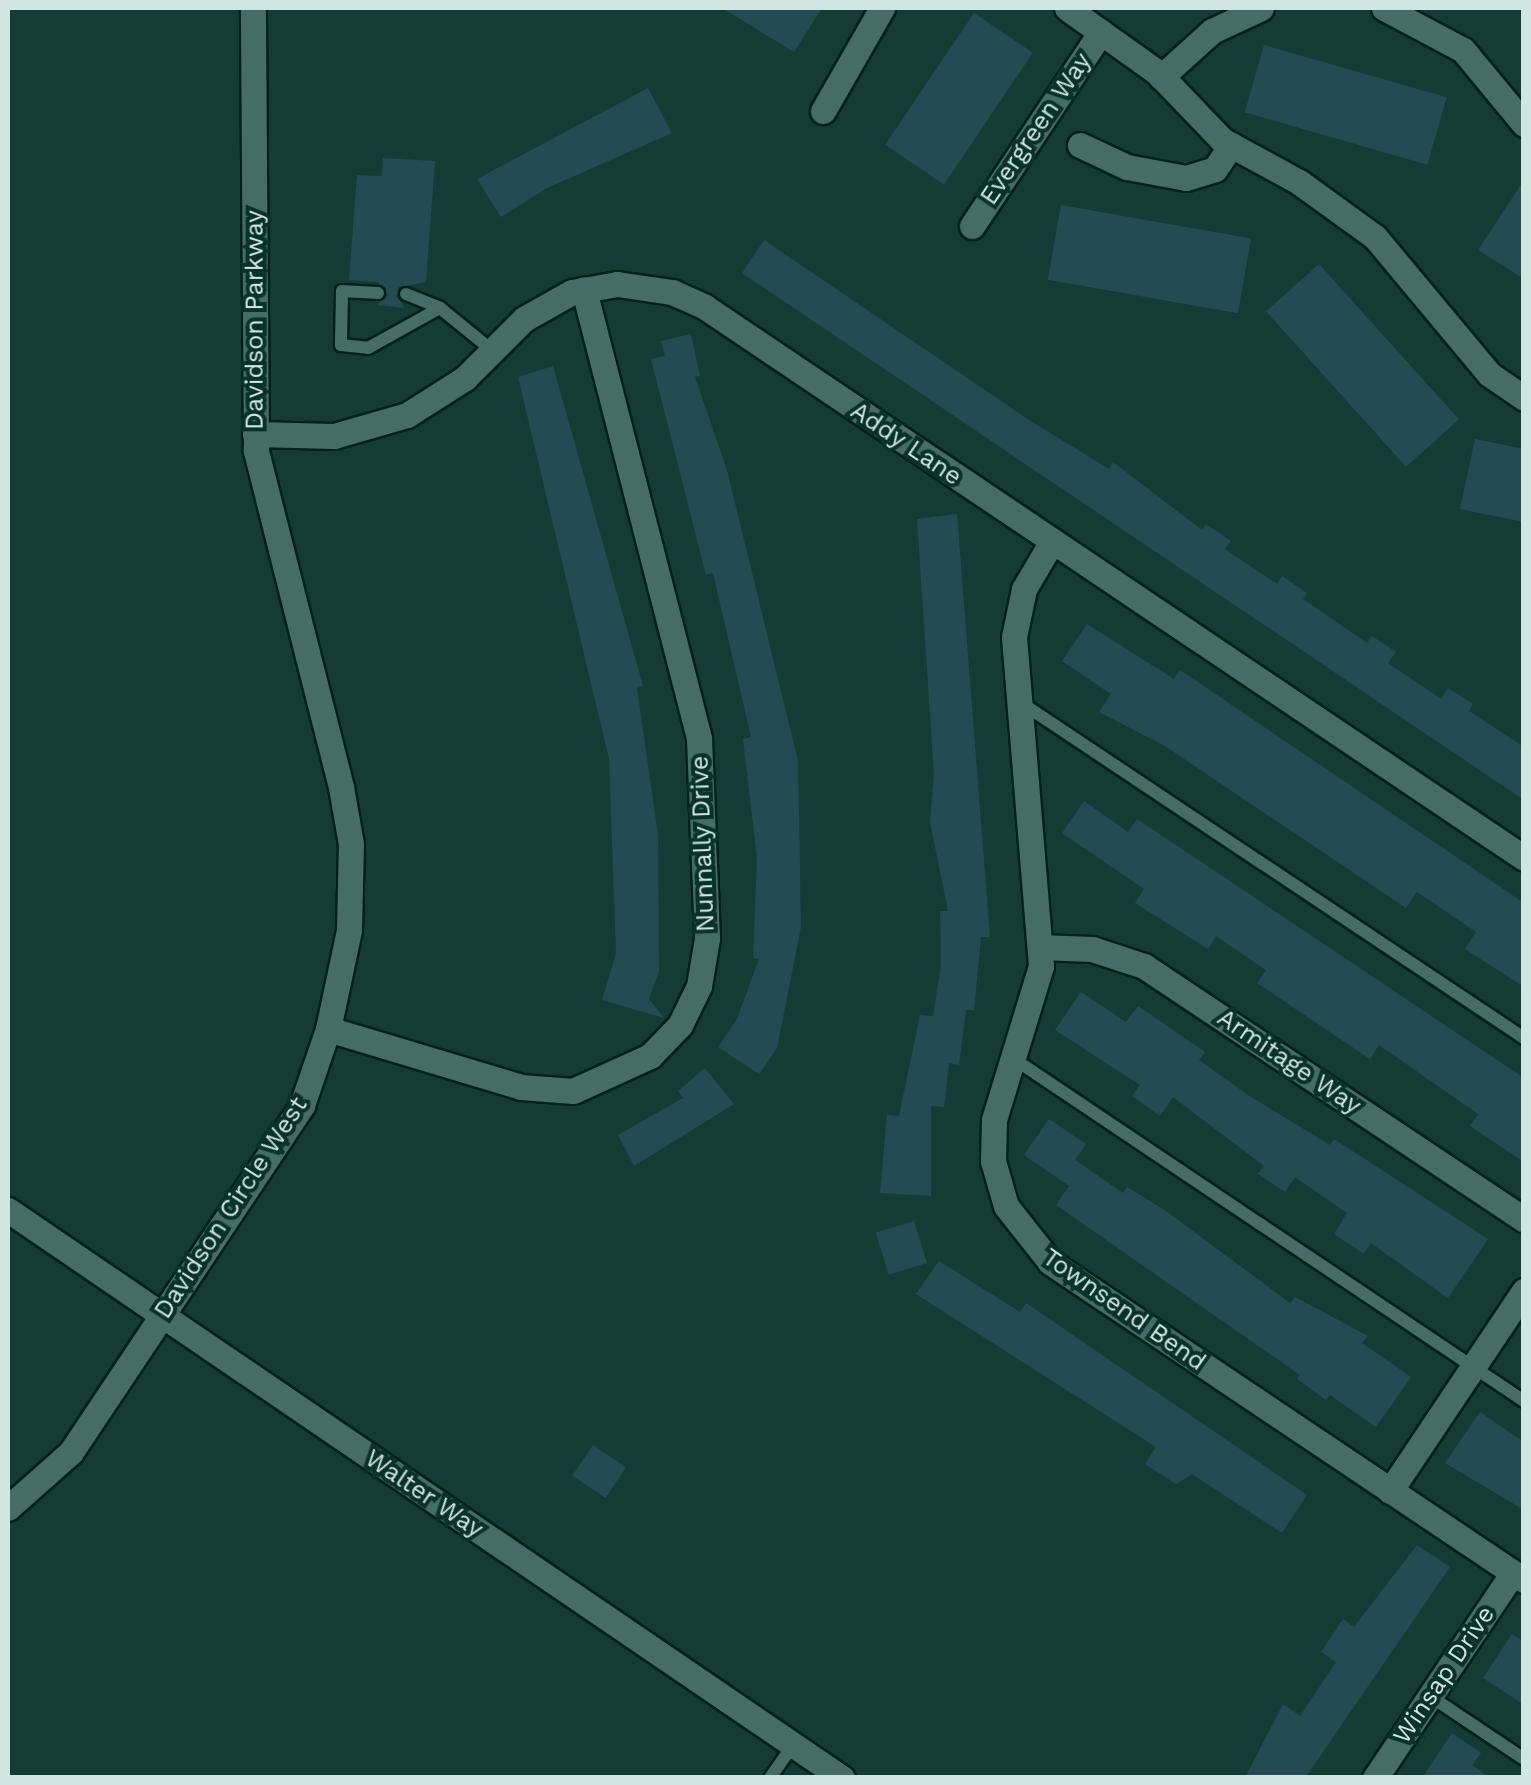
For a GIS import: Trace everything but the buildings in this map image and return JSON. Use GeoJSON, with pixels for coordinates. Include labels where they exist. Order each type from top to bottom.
{"type":"FeatureCollection","features":[{"type":"Feature","properties":{"kind":"street","name":"Davidson Parkway"},"geometry":{"type":"LineString","coordinates":[[252,8],[255,434],[296,628]]}},
{"type":"Feature","properties":{"kind":"street"},"geometry":{"type":"LineString","coordinates":[[823,111],[882,8]]}},
{"type":"Feature","properties":{"kind":"street","name":"Evergreen Way"},"geometry":{"type":"LineString","coordinates":[[1067,8],[1161,77],[1191,113],[1232,145],[1312,190],[1376,237],[1414,276],[1489,374],[1524,398]]}},
{"type":"Feature","properties":{"kind":"street"},"geometry":{"type":"LineString","coordinates":[[1161,77],[1212,31],[1261,8]]}},
{"type":"Feature","properties":{"kind":"street"},"geometry":{"type":"LineString","coordinates":[[1384,8],[1463,50],[1524,124]]}},
{"type":"Feature","properties":{"kind":"street","name":"Evergreen Way"},"geometry":{"type":"LineString","coordinates":[[972,226],[1101,32]]}},
{"type":"Feature","properties":{"kind":"street","name":"Evergreen Way"},"geometry":{"type":"LineString","coordinates":[[1080,145],[1127,166],[1186,178],[1215,169],[1232,145]]}},
{"type":"Feature","properties":{"kind":"street","name":"Addy Lane"},"geometry":{"type":"LineString","coordinates":[[255,434],[334,436],[394,420],[454,388],[536,310],[584,289],[654,287],[705,307],[1524,858]]}},
{"type":"Feature","properties":{"kind":"street","name":"Nunnally Drive"},"geometry":{"type":"LineString","coordinates":[[328,1029],[521,1087],[566,1092],[600,1084],[650,1056],[680,1025],[699,986],[708,938],[699,738],[584,289]]}},
{"type":"Feature","properties":{"kind":"street","name":"Townsend Bend"},"geometry":{"type":"LineString","coordinates":[[1051,542],[1018,612],[1018,701],[1040,946],[1039,987],[996,1110],[993,1161],[1006,1206],[1032,1245],[1518,1577]]}},
{"type":"Feature","properties":{"kind":"street","name":"Davidson Circle West"},"geometry":{"type":"LineString","coordinates":[[8,1508],[72,1452],[302,1106],[328,1029],[349,930],[351,844],[296,628]]}},
{"type":"Feature","properties":{"kind":"street","name":"Armitage Way"},"geometry":{"type":"LineString","coordinates":[[1040,946],[1092,948],[1144,966],[1524,1219]]}},
{"type":"Feature","properties":{"kind":"street","name":"Walter Way"},"geometry":{"type":"LineString","coordinates":[[8,1210],[842,1778]]}},
{"type":"Feature","properties":{"kind":"street"},"geometry":{"type":"LineString","coordinates":[[1390,1490],[1524,1291]]}},
{"type":"Feature","properties":{"kind":"street","name":"Winsap Drive"},"geometry":{"type":"LineString","coordinates":[[1376,1778],[1430,1696],[1518,1577]]}},
{"type":"Feature","properties":{"kind":"lane"},"geometry":{"type":"LineString","coordinates":[[378,293],[342,291],[341,345],[368,348],[440,308]]}},
{"type":"Feature","properties":{"kind":"lane"},"geometry":{"type":"LineString","coordinates":[[406,294],[440,308],[493,351]]}},
{"type":"Feature","properties":{"kind":"lane"},"geometry":{"type":"LineString","coordinates":[[1018,701],[1524,1038]]}},
{"type":"Feature","properties":{"kind":"lane"},"geometry":{"type":"LineString","coordinates":[[1014,1059],[1524,1401]]}},
{"type":"Feature","properties":{"kind":"lane"},"geometry":{"type":"LineString","coordinates":[[1430,1696],[1524,1760]]}},
{"type":"Feature","properties":{"kind":"lane"},"geometry":{"type":"LineString","coordinates":[[770,1778],[793,1744]]}}]}
